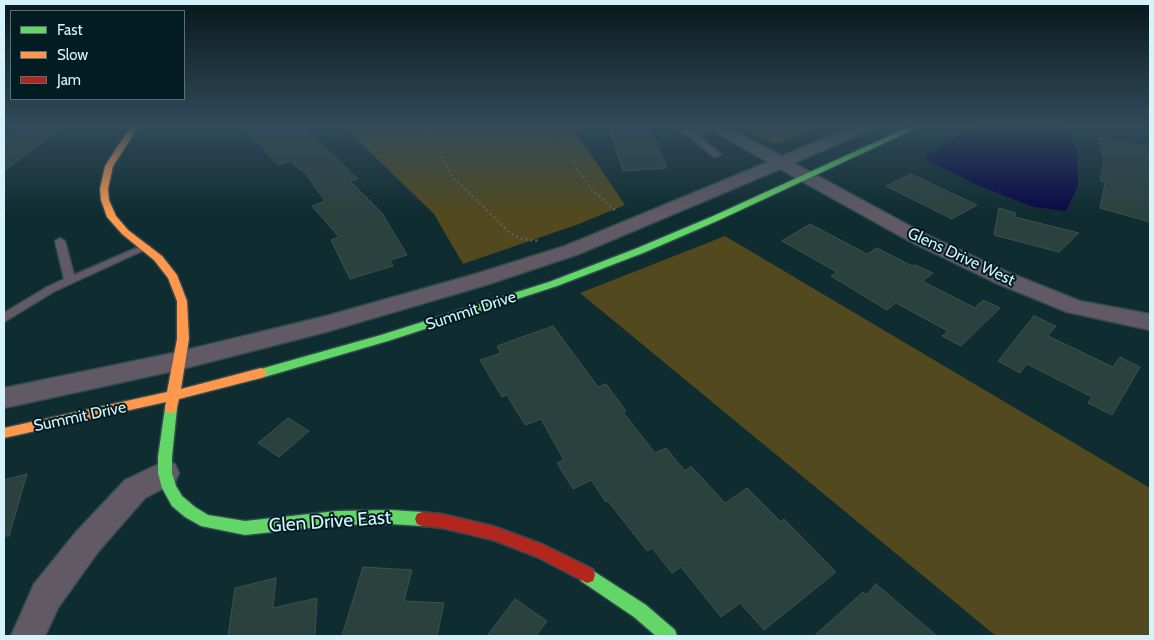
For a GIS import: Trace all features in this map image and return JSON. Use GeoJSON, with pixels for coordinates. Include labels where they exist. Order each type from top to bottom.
{"type":"FeatureCollection","features":[{"type":"Feature","properties":{"kind":"street","name":"Glen Drive East"},"geometry":{"type":"LineString","coordinates":[[116,156],[110,166],[104,189],[105,200],[112,217],[125,232],[158,258],[173,277],[182,301],[183,339],[172,396],[165,473],[173,494],[190,512],[206,521],[245,528],[337,518],[391,517],[442,521],[493,533],[542,551],[591,577],[640,611],[669,636]]}},
{"type":"Feature","properties":{"kind":"street","name":"Glens Drive West"},"geometry":{"type":"LineString","coordinates":[[768,156],[916,237],[1003,278],[1075,307],[1150,322]]}},
{"type":"Feature","properties":{"kind":"street","name":"Summit Drive"},"geometry":{"type":"LineString","coordinates":[[4,398],[178,362],[326,324],[479,280],[580,246],[800,156]]}},
{"type":"Feature","properties":{"kind":"street","name":"Summit Drive"},"geometry":{"type":"LineString","coordinates":[[4,433],[172,396],[384,338],[553,284],[656,244],[853,156]]}},
{"type":"Feature","properties":{"kind":"street"},"geometry":{"type":"LineString","coordinates":[[28,636],[46,596],[87,542],[135,489],[165,473]]}},
{"type":"Feature","properties":{"kind":"lane"},"geometry":{"type":"LineString","coordinates":[[60,241],[70,281]]}},
{"type":"Feature","properties":{"kind":"lane"},"geometry":{"type":"LineString","coordinates":[[4,318],[51,289],[146,247]]}},
{"type":"Feature","properties":{"kind":"path"},"geometry":{"type":"LineString","coordinates":[[442,156],[451,174],[510,233],[522,240],[548,240]]}},
{"type":"Feature","properties":{"kind":"path"},"geometry":{"type":"LineString","coordinates":[[568,156],[593,191],[617,212]]}},
{"type":"Feature","properties":{"kind":"path"},"geometry":{"type":"LineString","coordinates":[[610,214],[623,209]]}},
{"type":"Feature","properties":{"kind":"shaded area"},"geometry":{"type":"Polygon","coordinates":[[[374,156],[592,156],[625,205],[579,224],[463,264],[434,214],[374,156]]]}},
{"type":"Feature","properties":{"kind":"shaded area"},"geometry":{"type":"Polygon","coordinates":[[[927,156],[1077,156],[1078,186],[1066,211],[1034,207],[977,185],[927,160],[927,156]]]}},
{"type":"Feature","properties":{"kind":"shaded area"},"geometry":{"type":"Polygon","coordinates":[[[725,236],[1150,488],[1150,636],[996,636],[580,293],[725,236]]]}},
{"type":"Feature","properties":{"kind":"building"},"geometry":{"type":"Polygon","coordinates":[[[4,156],[24,156],[4,171],[4,156]]]}},
{"type":"Feature","properties":{"kind":"building"},"geometry":{"type":"Polygon","coordinates":[[[270,156],[334,156],[358,179],[350,181],[382,213],[407,255],[390,260],[393,266],[350,279],[331,240],[339,237],[312,206],[325,201],[303,170],[300,170],[291,161],[278,165],[270,156]]]}},
{"type":"Feature","properties":{"kind":"building"},"geometry":{"type":"Polygon","coordinates":[[[618,156],[662,156],[667,168],[623,171],[618,156]]]}},
{"type":"Feature","properties":{"kind":"building"},"geometry":{"type":"Polygon","coordinates":[[[1103,156],[1150,156],[1150,222],[1100,208],[1105,183],[1100,181],[1104,160],[1103,156]]]}},
{"type":"Feature","properties":{"kind":"building"},"geometry":{"type":"Polygon","coordinates":[[[911,174],[977,205],[952,219],[886,186],[911,174]]]}},
{"type":"Feature","properties":{"kind":"building"},"geometry":{"type":"Polygon","coordinates":[[[999,208],[1016,213],[1015,217],[1079,233],[1059,252],[994,235],[999,208]]]}},
{"type":"Feature","properties":{"kind":"building"},"geometry":{"type":"Polygon","coordinates":[[[810,224],[867,254],[877,248],[912,266],[915,265],[933,273],[922,281],[975,308],[983,300],[1000,308],[961,346],[942,336],[948,331],[896,303],[887,310],[831,276],[837,272],[782,241],[810,224]]]}},
{"type":"Feature","properties":{"kind":"building"},"geometry":{"type":"Polygon","coordinates":[[[1034,316],[1056,326],[1048,336],[1113,367],[1120,357],[1140,367],[1112,415],[1088,403],[1092,397],[1027,364],[1020,373],[998,361],[1034,316]]]}},
{"type":"Feature","properties":{"kind":"building"},"geometry":{"type":"Polygon","coordinates":[[[553,326],[598,387],[606,384],[626,411],[623,412],[655,453],[666,448],[685,471],[691,466],[725,503],[747,488],[781,522],[784,519],[836,572],[764,630],[740,603],[721,617],[681,567],[672,573],[652,548],[647,551],[608,501],[606,502],[591,480],[573,489],[557,463],[564,460],[541,419],[525,425],[507,395],[502,397],[480,360],[501,353],[497,346],[553,326]]]}},
{"type":"Feature","properties":{"kind":"building"},"geometry":{"type":"Polygon","coordinates":[[[288,418],[309,431],[279,457],[258,443],[288,418]]]}},
{"type":"Feature","properties":{"kind":"building"},"geometry":{"type":"Polygon","coordinates":[[[27,474],[9,536],[4,536],[4,480],[27,474]]]}},
{"type":"Feature","properties":{"kind":"building"},"geometry":{"type":"Polygon","coordinates":[[[363,567],[412,570],[404,601],[444,603],[437,636],[342,636],[363,567]]]}},
{"type":"Feature","properties":{"kind":"building"},"geometry":{"type":"Polygon","coordinates":[[[276,578],[273,608],[317,598],[315,636],[228,636],[235,588],[276,578]]]}},
{"type":"Feature","properties":{"kind":"building"},"geometry":{"type":"Polygon","coordinates":[[[876,584],[937,636],[814,636],[863,592],[866,595],[876,584]]]}},
{"type":"Feature","properties":{"kind":"building"},"geometry":{"type":"Polygon","coordinates":[[[515,599],[547,621],[536,636],[487,636],[515,599]]]}},
{"type":"Feature","properties":{"kind":"traffic: fast"},"geometry":{"type":"LineString","coordinates":[[261,373],[384,338],[553,284],[639,251],[714,219],[852,156]]}},
{"type":"Feature","properties":{"kind":"traffic: fast"},"geometry":{"type":"LineString","coordinates":[[171,408],[165,457],[165,473],[169,488],[177,501],[190,512],[206,521],[245,528],[337,518],[391,517],[422,519]]}},
{"type":"Feature","properties":{"kind":"traffic: fast"},"geometry":{"type":"LineString","coordinates":[[587,575],[640,611],[669,636]]}},
{"type":"Feature","properties":{"kind":"traffic: slow"},"geometry":{"type":"LineString","coordinates":[[116,156],[109,166],[104,189],[105,200],[112,217],[125,232],[158,258],[173,277],[182,301],[183,339],[171,408]]}},
{"type":"Feature","properties":{"kind":"traffic: slow"},"geometry":{"type":"LineString","coordinates":[[4,433],[172,396],[261,373]]}},
{"type":"Feature","properties":{"kind":"traffic: jam"},"geometry":{"type":"LineString","coordinates":[[422,519],[442,521],[493,533],[542,551],[587,575]]}}]}
